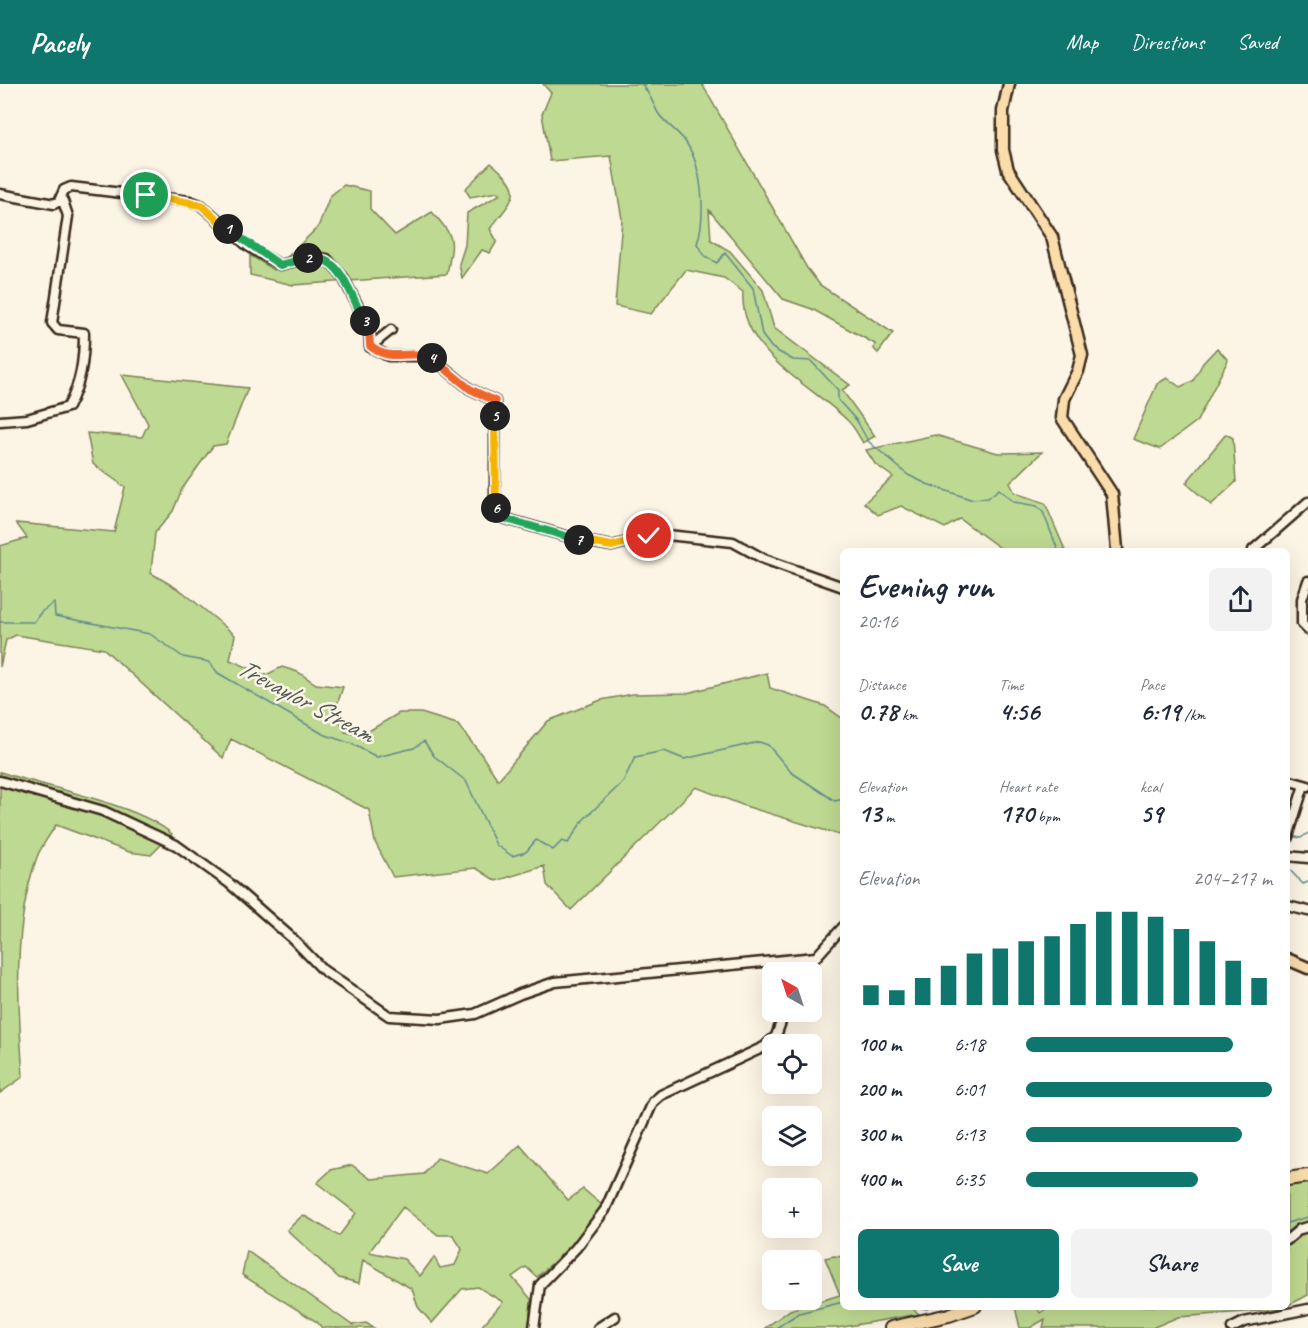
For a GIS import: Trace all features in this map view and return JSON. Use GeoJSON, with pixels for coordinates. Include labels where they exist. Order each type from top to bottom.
{"type":"FeatureCollection","features":[{"type":"Feature","properties":{"kind":"highway"},"geometry":{"type":"LineString","coordinates":[[1290,1179],[1308,1176]]}},
{"type":"Feature","properties":{"kind":"highway"},"geometry":{"type":"LineString","coordinates":[[891,1328],[949,1316],[965,1310]]}},
{"type":"Feature","properties":{"kind":"main road"},"geometry":{"type":"LineString","coordinates":[[1009,84],[1003,111],[1005,160],[1016,185],[1042,218],[1052,237],[1082,355],[1078,371],[1064,399],[1062,418],[1112,494],[1117,548]]}},
{"type":"Feature","properties":{"kind":"main road"},"geometry":{"type":"LineString","coordinates":[[1290,960],[1308,968]]}},
{"type":"Feature","properties":{"kind":"street"},"geometry":{"type":"LineString","coordinates":[[0,194],[54,204],[59,201],[64,190],[71,187],[190,201],[201,205],[248,246],[280,265],[311,257],[327,259],[343,277],[369,328],[370,346]]}},
{"type":"Feature","properties":{"kind":"street"},"geometry":{"type":"LineString","coordinates":[[0,421],[27,419],[68,407],[77,390],[82,369],[84,333],[58,330],[52,323],[68,216],[63,201],[59,201]]}},
{"type":"Feature","properties":{"kind":"street"},"geometry":{"type":"LineString","coordinates":[[370,346],[391,330]]}},
{"type":"Feature","properties":{"kind":"street"},"geometry":{"type":"LineString","coordinates":[[370,346],[388,356],[430,356],[470,389],[495,401],[495,502],[496,512],[503,518],[583,541],[612,546],[658,534],[733,542],[764,559],[840,586]]}},
{"type":"Feature","properties":{"kind":"street"},"geometry":{"type":"LineString","coordinates":[[1254,548],[1308,502]]}},
{"type":"Feature","properties":{"kind":"street"},"geometry":{"type":"LineString","coordinates":[[1308,581],[1302,599],[1302,624],[1308,630]]}},
{"type":"Feature","properties":{"kind":"street"},"geometry":{"type":"LineString","coordinates":[[0,781],[104,811],[176,845],[229,883],[293,939],[323,970],[389,1016],[441,1019],[476,1014],[520,994],[555,982],[816,957]]}},
{"type":"Feature","properties":{"kind":"street"},"geometry":{"type":"LineString","coordinates":[[1290,781],[1306,786],[1290,823]]}},
{"type":"Feature","properties":{"kind":"street"},"geometry":{"type":"LineString","coordinates":[[1290,856],[1308,858]]}},
{"type":"Feature","properties":{"kind":"street"},"geometry":{"type":"LineString","coordinates":[[1290,907],[1308,911]]}},
{"type":"Feature","properties":{"kind":"street"},"geometry":{"type":"LineString","coordinates":[[812,962],[840,930]]}},
{"type":"Feature","properties":{"kind":"street"},"geometry":{"type":"LineString","coordinates":[[534,1328],[540,1285],[576,1248],[605,1210],[653,1102],[661,1095],[764,1047],[776,1036],[781,1022]]}},
{"type":"Feature","properties":{"kind":"street"},"geometry":{"type":"LineString","coordinates":[[1290,1237],[1300,1229],[1308,1227]]}},
{"type":"Feature","properties":{"kind":"street"},"geometry":{"type":"LineString","coordinates":[[1232,1328],[1244,1322],[1308,1309]]}},
{"type":"Feature","properties":{"kind":"street"},"geometry":{"type":"LineString","coordinates":[[598,1328],[615,1317]]}},
{"type":"Feature","properties":{"kind":"green space"},"geometry":{"type":"Polygon","coordinates":[[[543,84],[702,84],[807,268],[820,285],[893,333],[878,353],[874,349],[875,344],[812,309],[783,299],[709,210],[711,240],[730,251],[763,290],[774,328],[850,385],[842,390],[875,436],[863,443],[847,420],[797,380],[764,349],[752,332],[745,313],[743,292],[724,278],[686,270],[651,314],[615,306],[622,219],[611,156],[550,161],[542,114],[551,93],[543,84]]]}},
{"type":"Feature","properties":{"kind":"green space"},"geometry":{"type":"Polygon","coordinates":[[[491,163],[509,181],[513,188],[513,195],[490,229],[497,241],[490,253],[482,250],[462,278],[459,264],[465,245],[467,213],[501,194],[497,192],[470,197],[465,189],[491,163]]]}},
{"type":"Feature","properties":{"kind":"green space"},"geometry":{"type":"Polygon","coordinates":[[[344,185],[370,191],[370,209],[395,235],[432,212],[446,228],[451,240],[447,274],[293,285],[250,275],[250,255],[274,270],[318,227],[330,196],[344,185]]]}},
{"type":"Feature","properties":{"kind":"green space"},"geometry":{"type":"Polygon","coordinates":[[[1217,348],[1228,360],[1197,421],[1160,449],[1133,439],[1157,384],[1167,378],[1180,387],[1193,381],[1203,363],[1217,348]]]}},
{"type":"Feature","properties":{"kind":"green space"},"geometry":{"type":"Polygon","coordinates":[[[122,375],[248,388],[226,444],[213,446],[182,489],[173,511],[155,533],[151,573],[183,592],[235,635],[230,660],[266,675],[282,667],[298,672],[316,684],[343,687],[335,711],[345,732],[362,735],[399,713],[421,713],[457,724],[498,780],[548,721],[601,700],[633,694],[687,693],[767,673],[770,688],[825,706],[840,717],[840,835],[745,806],[696,787],[571,910],[547,885],[544,866],[496,881],[476,868],[393,877],[375,842],[369,810],[231,739],[223,758],[104,649],[16,635],[6,640],[0,667],[0,546],[27,538],[16,523],[114,532],[125,487],[93,464],[87,433],[142,437],[148,424],[122,375]]]}},
{"type":"Feature","properties":{"kind":"green space"},"geometry":{"type":"Polygon","coordinates":[[[1226,434],[1233,438],[1236,482],[1211,505],[1186,483],[1226,434]]]}},
{"type":"Feature","properties":{"kind":"green space"},"geometry":{"type":"Polygon","coordinates":[[[935,435],[998,453],[1042,452],[1010,483],[1015,493],[1045,503],[1064,548],[1000,548],[960,519],[945,528],[901,506],[878,515],[864,503],[893,477],[875,464],[866,450],[935,435]]]}},
{"type":"Feature","properties":{"kind":"green space"},"geometry":{"type":"Polygon","coordinates":[[[0,772],[115,805],[157,823],[172,834],[151,855],[129,852],[56,825],[37,857],[29,884],[20,938],[19,994],[23,1077],[0,1093],[0,772]]]}},
{"type":"Feature","properties":{"kind":"green space"},"geometry":{"type":"Polygon","coordinates":[[[520,1145],[568,1200],[583,1189],[602,1205],[575,1242],[537,1277],[526,1267],[512,1277],[531,1299],[529,1328],[480,1328],[503,1302],[478,1287],[462,1289],[432,1323],[418,1307],[412,1289],[363,1260],[359,1283],[339,1278],[287,1230],[303,1215],[339,1236],[356,1213],[317,1183],[331,1170],[352,1165],[371,1179],[424,1174],[437,1158],[488,1174],[520,1145]],[[403,1207],[369,1252],[404,1259],[420,1276],[434,1257],[440,1268],[455,1265],[462,1249],[453,1235],[438,1235],[403,1207]]]}},
{"type":"Feature","properties":{"kind":"green space"},"geometry":{"type":"Polygon","coordinates":[[[1308,1180],[1308,1295],[1290,1304],[1290,1183],[1308,1180]]]}},
{"type":"Feature","properties":{"kind":"green space"},"geometry":{"type":"Polygon","coordinates":[[[247,1251],[352,1325],[366,1323],[374,1328],[322,1328],[317,1322],[242,1275],[247,1251]]]}},
{"type":"Feature","properties":{"kind":"green space"},"geometry":{"type":"Polygon","coordinates":[[[840,1257],[840,1295],[825,1258],[840,1257]]]}},
{"type":"Feature","properties":{"kind":"green space"},"geometry":{"type":"Polygon","coordinates":[[[840,1295],[840,1310],[914,1310],[919,1314],[837,1328],[765,1328],[790,1310],[822,1310],[822,1300],[840,1295]]]}},
{"type":"Feature","properties":{"kind":"green space"},"geometry":{"type":"Polygon","coordinates":[[[1016,1310],[1038,1310],[1040,1313],[1044,1310],[1271,1310],[1178,1317],[1152,1328],[1043,1328],[1045,1319],[1030,1328],[1020,1328],[1016,1310]]]}},
{"type":"Feature","properties":{"kind":"waterway"},"geometry":{"type":"LineString","coordinates":[[642,84],[658,113],[687,144],[697,166],[702,207],[697,244],[705,256],[717,263],[725,253],[753,288],[762,335],[772,348],[793,360],[811,361],[838,390],[838,400],[857,421],[868,441],[908,475],[970,499],[988,498],[999,489],[1014,502],[1037,506],[1043,512],[1057,548]]}},
{"type":"Feature","properties":{"kind":"waterway","name":"Trevaylor Stream"},"geometry":{"type":"LineString","coordinates":[[0,622],[34,622],[41,612],[54,603],[55,616],[150,634],[183,657],[209,662],[218,673],[323,734],[352,744],[377,757],[414,748],[424,741],[434,756],[466,781],[496,845],[512,856],[526,852],[536,840],[553,850],[562,841],[568,843],[583,820],[623,782],[635,757],[664,751],[684,759],[759,742],[768,745],[791,772],[835,801],[840,800]]}},
{"type":"Feature","properties":{"kind":"waterway"},"geometry":{"type":"LineString","coordinates":[[1291,836],[1301,838],[1308,833]]}},
{"type":"Feature","properties":{"kind":"waterway"},"geometry":{"type":"LineString","coordinates":[[1290,870],[1303,884],[1308,882]]}},
{"type":"Feature","properties":{"kind":"waterway"},"geometry":{"type":"LineString","coordinates":[[1290,1222],[1308,1217]]}},
{"type":"Feature","properties":{"kind":"waterway"},"geometry":{"type":"LineString","coordinates":[[776,1328],[799,1313],[840,1303]]}},
{"type":"Feature","properties":{"kind":"route"},"geometry":{"type":"LineString","coordinates":[[146,195],[190,201],[201,205],[214,219],[248,246],[280,265],[311,257],[327,259],[343,277],[369,328],[370,346],[378,353],[388,356],[411,354],[430,356],[470,389],[495,401],[495,502],[496,512],[503,518],[583,541],[612,546],[649,536]]}}]}
